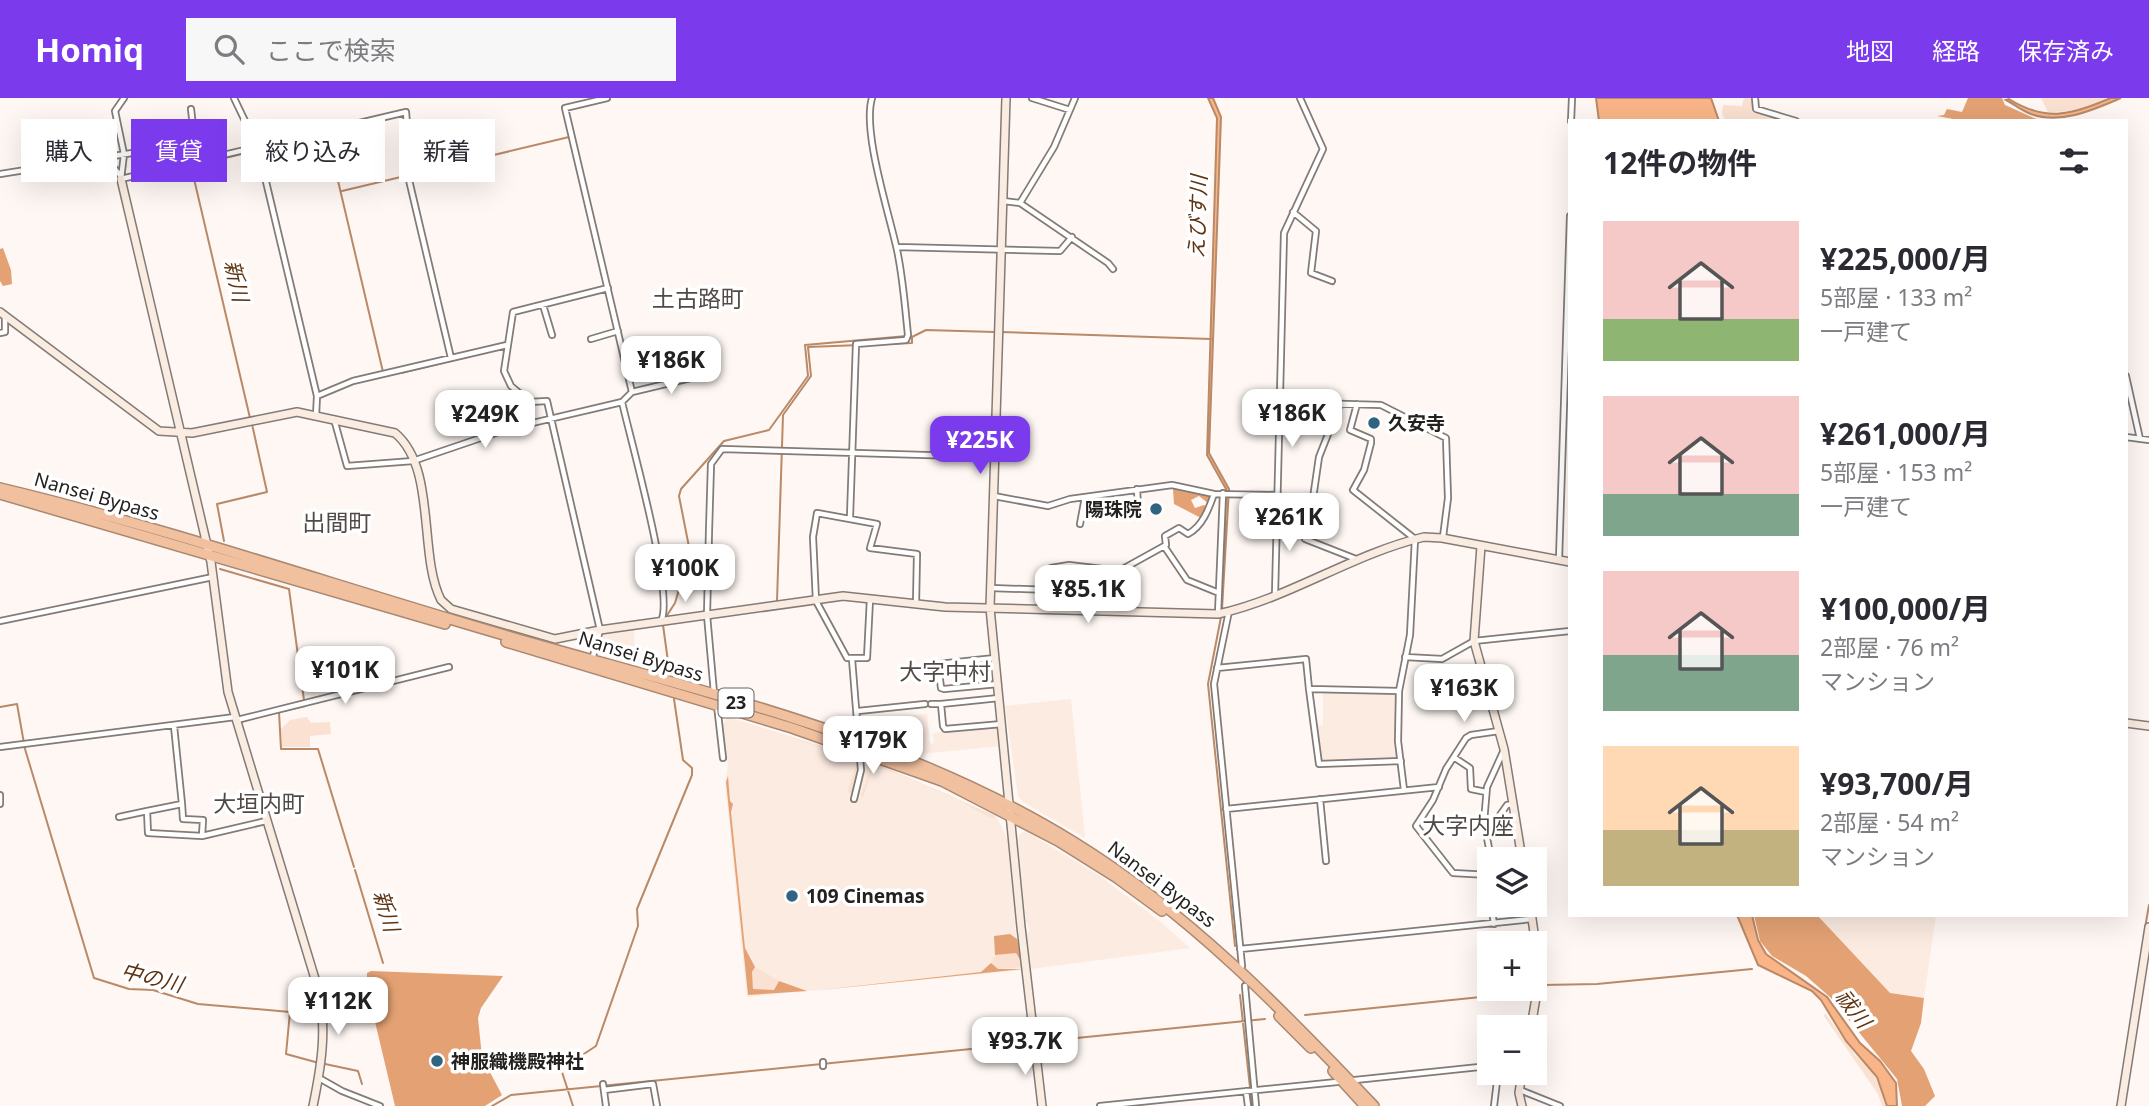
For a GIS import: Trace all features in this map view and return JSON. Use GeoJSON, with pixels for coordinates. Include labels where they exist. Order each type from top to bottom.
{"type":"FeatureCollection","features":[{"type":"Feature","properties":{"kind":"highway","name":"Nansei Bypass"},"geometry":{"type":"LineString","coordinates":[[0,488],[860,745],[1011,810],[1102,860],[1198,932],[1266,993],[1374,1106]]}},
{"type":"Feature","properties":{"kind":"highway","name":"Nansei Bypass"},"geometry":{"type":"LineString","coordinates":[[0,494],[207,549]]}},
{"type":"Feature","properties":{"kind":"highway","name":"Nansei Bypass"},"geometry":{"type":"LineString","coordinates":[[1011,810],[1117,878],[1194,936],[1269,1004],[1365,1106]]}},
{"type":"Feature","properties":{"kind":"main road"},"geometry":{"type":"LineString","coordinates":[[1006,98],[990,608],[1042,1106]]}},
{"type":"Feature","properties":{"kind":"main road"},"geometry":{"type":"LineString","coordinates":[[121,178],[213,577],[228,692],[319,992],[324,1035],[322,1063],[313,1106]]}},
{"type":"Feature","properties":{"kind":"main road"},"geometry":{"type":"LineString","coordinates":[[3,314],[159,431],[180,435],[293,412],[396,433],[406,443],[413,461],[438,592],[447,607],[546,639],[843,596],[990,608],[1218,614],[1275,595],[1415,539],[1443,538],[1568,562]]}},
{"type":"Feature","properties":{"kind":"main road"},"geometry":{"type":"LineString","coordinates":[[1481,546],[1474,641],[1504,749],[1520,847]]}},
{"type":"Feature","properties":{"kind":"main road"},"geometry":{"type":"LineString","coordinates":[[2128,723],[2149,726]]}},
{"type":"Feature","properties":{"kind":"main road"},"geometry":{"type":"LineString","coordinates":[[1532,919],[1539,963],[1539,985],[1533,1015]]}},
{"type":"Feature","properties":{"kind":"main road"},"geometry":{"type":"LineString","coordinates":[[2122,1106],[2149,927]]}},
{"type":"Feature","properties":{"kind":"main road"},"geometry":{"type":"LineString","coordinates":[[1520,1085],[1522,1106]]}},
{"type":"Feature","properties":{"kind":"street"},"geometry":{"type":"LineString","coordinates":[[121,178],[124,153],[115,111],[124,98]]}},
{"type":"Feature","properties":{"kind":"street"},"geometry":{"type":"LineString","coordinates":[[234,98],[244,119]]}},
{"type":"Feature","properties":{"kind":"street"},"geometry":{"type":"LineString","coordinates":[[607,98],[565,108],[632,392]]}},
{"type":"Feature","properties":{"kind":"street"},"geometry":{"type":"LineString","coordinates":[[850,517],[856,347],[908,336],[897,247],[888,222],[872,143],[869,107],[872,98]]}},
{"type":"Feature","properties":{"kind":"street"},"geometry":{"type":"LineString","coordinates":[[1032,98],[1070,110]]}},
{"type":"Feature","properties":{"kind":"street"},"geometry":{"type":"LineString","coordinates":[[1020,203],[1054,147],[1075,98]]}},
{"type":"Feature","properties":{"kind":"street"},"geometry":{"type":"LineString","coordinates":[[1275,595],[1284,234],[1323,149],[1300,98]]}},
{"type":"Feature","properties":{"kind":"street"},"geometry":{"type":"LineString","coordinates":[[1571,119],[1572,98]]}},
{"type":"Feature","properties":{"kind":"street"},"geometry":{"type":"LineString","coordinates":[[1755,98],[1756,109],[1789,119]]}},
{"type":"Feature","properties":{"kind":"street"},"geometry":{"type":"LineString","coordinates":[[191,109],[192,119]]}},
{"type":"Feature","properties":{"kind":"street"},"geometry":{"type":"LineString","coordinates":[[374,119],[406,111],[409,149],[404,160],[451,358]]}},
{"type":"Feature","properties":{"kind":"street"},"geometry":{"type":"LineString","coordinates":[[117,154],[131,152]]}},
{"type":"Feature","properties":{"kind":"street"},"geometry":{"type":"LineString","coordinates":[[0,174],[21,171]]}},
{"type":"Feature","properties":{"kind":"street"},"geometry":{"type":"LineString","coordinates":[[117,173],[121,178]]}},
{"type":"Feature","properties":{"kind":"street"},"geometry":{"type":"LineString","coordinates":[[121,178],[131,176]]}},
{"type":"Feature","properties":{"kind":"street"},"geometry":{"type":"LineString","coordinates":[[266,182],[317,396],[316,416]]}},
{"type":"Feature","properties":{"kind":"street"},"geometry":{"type":"LineString","coordinates":[[1003,201],[1020,203],[1072,237],[1113,269]]}},
{"type":"Feature","properties":{"kind":"street"},"geometry":{"type":"LineString","coordinates":[[1293,212],[1317,231],[1311,274],[1332,281]]}},
{"type":"Feature","properties":{"kind":"street"},"geometry":{"type":"LineString","coordinates":[[897,247],[1060,251],[1072,237]]}},
{"type":"Feature","properties":{"kind":"street"},"geometry":{"type":"LineString","coordinates":[[1559,560],[1568,279]]}},
{"type":"Feature","properties":{"kind":"street"},"geometry":{"type":"LineString","coordinates":[[591,664],[600,630],[547,401],[530,402],[507,380],[504,372],[513,312],[608,288]]}},
{"type":"Feature","properties":{"kind":"street"},"geometry":{"type":"LineString","coordinates":[[543,305],[552,335]]}},
{"type":"Feature","properties":{"kind":"street"},"geometry":{"type":"LineString","coordinates":[[3,314],[3,333],[22,328]]}},
{"type":"Feature","properties":{"kind":"street"},"geometry":{"type":"LineString","coordinates":[[591,339],[618,331]]}},
{"type":"Feature","properties":{"kind":"street"},"geometry":{"type":"LineString","coordinates":[[317,396],[354,382],[507,345]]}},
{"type":"Feature","properties":{"kind":"street"},"geometry":{"type":"LineString","coordinates":[[334,419],[347,466],[413,461],[507,429],[622,401],[632,392],[703,375]]}},
{"type":"Feature","properties":{"kind":"street"},"geometry":{"type":"LineString","coordinates":[[2128,385],[2140,439]]}},
{"type":"Feature","properties":{"kind":"street"},"geometry":{"type":"LineString","coordinates":[[599,399],[600,407]]}},
{"type":"Feature","properties":{"kind":"street"},"geometry":{"type":"LineString","coordinates":[[622,401],[656,546],[666,606],[663,621]]}},
{"type":"Feature","properties":{"kind":"street"},"geometry":{"type":"LineString","coordinates":[[1281,402],[1381,405],[1446,438],[1448,498],[1443,538]]}},
{"type":"Feature","properties":{"kind":"street"},"geometry":{"type":"LineString","coordinates":[[1340,404],[1324,437],[1305,539],[1337,550],[1358,561]]}},
{"type":"Feature","properties":{"kind":"street"},"geometry":{"type":"LineString","coordinates":[[1357,404],[1350,430],[1371,439],[1371,443],[1364,470],[1353,489],[1415,539],[1405,657],[1399,691],[1404,790]]}},
{"type":"Feature","properties":{"kind":"street"},"geometry":{"type":"LineString","coordinates":[[2128,437],[2149,440]]}},
{"type":"Feature","properties":{"kind":"street"},"geometry":{"type":"LineString","coordinates":[[723,758],[707,615],[711,464],[724,448],[994,457]]}},
{"type":"Feature","properties":{"kind":"street"},"geometry":{"type":"LineString","coordinates":[[993,496],[1045,506],[1084,497],[1176,485],[1214,494],[1278,495]]}},
{"type":"Feature","properties":{"kind":"street"},"geometry":{"type":"LineString","coordinates":[[1137,489],[1138,506]]}},
{"type":"Feature","properties":{"kind":"street"},"geometry":{"type":"LineString","coordinates":[[1218,614],[1226,493]]}},
{"type":"Feature","properties":{"kind":"street"},"geometry":{"type":"LineString","coordinates":[[1214,494],[1210,508],[1195,530],[1188,534],[1179,528],[1166,536],[1164,546],[1187,580],[1219,593]]}},
{"type":"Feature","properties":{"kind":"street"},"geometry":{"type":"LineString","coordinates":[[1080,523],[1084,497]]}},
{"type":"Feature","properties":{"kind":"street"},"geometry":{"type":"LineString","coordinates":[[1278,510],[1311,512]]}},
{"type":"Feature","properties":{"kind":"street"},"geometry":{"type":"LineString","coordinates":[[870,598],[867,658],[847,658],[816,601],[813,537],[817,513],[877,524],[870,548],[917,554],[916,604]]}},
{"type":"Feature","properties":{"kind":"street"},"geometry":{"type":"LineString","coordinates":[[1052,610],[1051,568],[1069,565],[1119,571],[1164,546]]}},
{"type":"Feature","properties":{"kind":"street"},"geometry":{"type":"LineString","coordinates":[[1119,571],[1126,612]]}},
{"type":"Feature","properties":{"kind":"street"},"geometry":{"type":"LineString","coordinates":[[0,621],[213,577]]}},
{"type":"Feature","properties":{"kind":"street"},"geometry":{"type":"LineString","coordinates":[[990,588],[1052,590]]}},
{"type":"Feature","properties":{"kind":"street"},"geometry":{"type":"LineString","coordinates":[[1229,611],[1214,684],[1242,967]]}},
{"type":"Feature","properties":{"kind":"street"},"geometry":{"type":"LineString","coordinates":[[1405,657],[1442,659],[1474,641],[1568,631]]}},
{"type":"Feature","properties":{"kind":"street"},"geometry":{"type":"LineString","coordinates":[[927,665],[996,658]]}},
{"type":"Feature","properties":{"kind":"street"},"geometry":{"type":"LineString","coordinates":[[852,659],[861,774],[854,799]]}},
{"type":"Feature","properties":{"kind":"street"},"geometry":{"type":"LineString","coordinates":[[1217,668],[1306,659],[1319,764],[1401,761]]}},
{"type":"Feature","properties":{"kind":"street"},"geometry":{"type":"LineString","coordinates":[[938,664],[942,689],[998,684]]}},
{"type":"Feature","properties":{"kind":"street"},"geometry":{"type":"LineString","coordinates":[[0,747],[236,719],[449,667]]}},
{"type":"Feature","properties":{"kind":"street"},"geometry":{"type":"LineString","coordinates":[[1310,689],[1399,691]]}},
{"type":"Feature","properties":{"kind":"street"},"geometry":{"type":"LineString","coordinates":[[858,711],[1000,698]]}},
{"type":"Feature","properties":{"kind":"street"},"geometry":{"type":"LineString","coordinates":[[941,704],[945,729],[1003,724]]}},
{"type":"Feature","properties":{"kind":"street"},"geometry":{"type":"LineString","coordinates":[[174,726],[183,819],[203,820],[202,836]]}},
{"type":"Feature","properties":{"kind":"street"},"geometry":{"type":"LineString","coordinates":[[1477,874],[1453,873],[1417,829],[1446,769],[1471,735],[1499,731]]}},
{"type":"Feature","properties":{"kind":"street"},"geometry":{"type":"LineString","coordinates":[[1489,847],[1485,822],[1486,792],[1504,749]]}},
{"type":"Feature","properties":{"kind":"street"},"geometry":{"type":"LineString","coordinates":[[1455,758],[1470,768],[1471,789],[1486,792]]}},
{"type":"Feature","properties":{"kind":"street"},"geometry":{"type":"LineString","coordinates":[[1226,809],[1439,787]]}},
{"type":"Feature","properties":{"kind":"street"},"geometry":{"type":"LineString","coordinates":[[0,795],[0,803]]}},
{"type":"Feature","properties":{"kind":"street"},"geometry":{"type":"LineString","coordinates":[[1320,799],[1326,861]]}},
{"type":"Feature","properties":{"kind":"street"},"geometry":{"type":"LineString","coordinates":[[118,817],[182,804]]}},
{"type":"Feature","properties":{"kind":"street"},"geometry":{"type":"LineString","coordinates":[[1485,822],[1495,822],[1507,805],[1513,804]]}},
{"type":"Feature","properties":{"kind":"street"},"geometry":{"type":"LineString","coordinates":[[147,811],[148,834],[202,836],[267,821]]}},
{"type":"Feature","properties":{"kind":"street"},"geometry":{"type":"LineString","coordinates":[[1493,917],[1494,924]]}},
{"type":"Feature","properties":{"kind":"street"},"geometry":{"type":"LineString","coordinates":[[1240,949],[1532,919]]}},
{"type":"Feature","properties":{"kind":"street"},"geometry":{"type":"LineString","coordinates":[[1245,986],[1250,1091],[1248,1106]]}},
{"type":"Feature","properties":{"kind":"street"},"geometry":{"type":"LineString","coordinates":[[1354,1080],[1477,1067]]}},
{"type":"Feature","properties":{"kind":"street"},"geometry":{"type":"LineString","coordinates":[[319,1078],[342,1091],[380,1106]]}},
{"type":"Feature","properties":{"kind":"street"},"geometry":{"type":"LineString","coordinates":[[1100,1106],[1338,1082]]}},
{"type":"Feature","properties":{"kind":"street"},"geometry":{"type":"LineString","coordinates":[[606,1106],[604,1087],[653,1084],[657,1106]]}},
{"type":"Feature","properties":{"kind":"street"},"geometry":{"type":"LineString","coordinates":[[1494,1106],[1497,1085]]}},
{"type":"Feature","properties":{"kind":"street"},"geometry":{"type":"LineString","coordinates":[[1519,1090],[1560,1106]]}},
{"type":"Feature","properties":{"kind":"street"},"geometry":{"type":"LineString","coordinates":[[1250,1091],[1256,1106]]}},
{"type":"Feature","properties":{"kind":"shaded area"},"geometry":{"type":"Polygon","coordinates":[[[1208,98],[1213,98],[1221,117],[1209,453],[1229,489],[1222,609],[1226,489],[1207,455],[1217,118],[1208,98]]]}},
{"type":"Feature","properties":{"kind":"shaded area"},"geometry":{"type":"Polygon","coordinates":[[[1596,98],[1711,98],[1718,119],[1599,119],[1596,98]]]}},
{"type":"Feature","properties":{"kind":"shaded area"},"geometry":{"type":"Polygon","coordinates":[[[1744,98],[1753,98],[1754,110],[1779,119],[1725,119],[1722,114],[1723,105],[1742,106],[1744,98]]]}},
{"type":"Feature","properties":{"kind":"shaded area"},"geometry":{"type":"Polygon","coordinates":[[[1968,98],[2002,98],[2005,105],[2036,119],[1953,119],[1937,116],[1944,115],[1947,109],[1962,112],[1968,98]]]}},
{"type":"Feature","properties":{"kind":"shaded area"},"geometry":{"type":"Polygon","coordinates":[[[2041,98],[2112,98],[2081,109],[2048,112],[2041,98]]]}},
{"type":"Feature","properties":{"kind":"shaded area"},"geometry":{"type":"Polygon","coordinates":[[[2111,98],[2121,98],[2078,114],[2054,118],[2031,114],[2006,100],[2035,111],[2060,114],[2111,98]]]}},
{"type":"Feature","properties":{"kind":"shaded area"},"geometry":{"type":"Polygon","coordinates":[[[3,248],[11,270],[12,284],[3,286],[0,281],[0,249],[3,248]]]}},
{"type":"Feature","properties":{"kind":"shaded area"},"geometry":{"type":"Polygon","coordinates":[[[1177,486],[1212,495],[1209,504],[1199,496],[1191,500],[1195,508],[1204,505],[1208,508],[1201,518],[1174,504],[1173,489],[1177,486]]]}},
{"type":"Feature","properties":{"kind":"shaded area"},"geometry":{"type":"Polygon","coordinates":[[[634,628],[635,657],[630,662],[604,657],[602,635],[634,628]]]}},
{"type":"Feature","properties":{"kind":"shaded area"},"geometry":{"type":"Polygon","coordinates":[[[1323,691],[1397,692],[1397,759],[1320,763],[1315,725],[1323,725],[1323,691]]]}},
{"type":"Feature","properties":{"kind":"shaded area"},"geometry":{"type":"Polygon","coordinates":[[[1071,699],[1085,838],[1023,802],[1018,796],[1005,706],[1071,699]]]}},
{"type":"Feature","properties":{"kind":"shaded area"},"geometry":{"type":"Polygon","coordinates":[[[927,714],[930,744],[934,743],[933,733],[1000,726],[1001,746],[919,754],[865,733],[863,720],[927,714]]]}},
{"type":"Feature","properties":{"kind":"shaded area"},"geometry":{"type":"Polygon","coordinates":[[[307,717],[311,723],[330,722],[331,734],[310,736],[310,747],[282,747],[281,729],[290,720],[307,717]]]}},
{"type":"Feature","properties":{"kind":"shaded area"},"geometry":{"type":"Polygon","coordinates":[[[728,717],[849,754],[857,762],[872,767],[881,765],[996,816],[1008,840],[1016,935],[1023,970],[747,997],[725,782],[728,766],[722,725],[728,717]]]}},
{"type":"Feature","properties":{"kind":"shaded area"},"geometry":{"type":"Polygon","coordinates":[[[765,730],[853,756],[857,767],[853,792],[847,793],[856,765],[852,757],[765,730]]]}},
{"type":"Feature","properties":{"kind":"shaded area"},"geometry":{"type":"Polygon","coordinates":[[[876,765],[914,781],[880,767],[872,769],[863,798],[861,795],[872,767],[876,765]]]}},
{"type":"Feature","properties":{"kind":"shaded area"},"geometry":{"type":"Polygon","coordinates":[[[728,776],[730,801],[733,804],[731,812],[745,948],[755,967],[752,972],[753,989],[774,990],[779,981],[807,991],[748,995],[726,782],[728,776]]]}},
{"type":"Feature","properties":{"kind":"shaded area"},"geometry":{"type":"Polygon","coordinates":[[[958,800],[995,816],[993,819],[958,800]]]}},
{"type":"Feature","properties":{"kind":"shaded area"},"geometry":{"type":"Polygon","coordinates":[[[1025,831],[1097,874],[1162,923],[1190,948],[1031,969],[1027,934],[1030,930],[1026,921],[1018,843],[1019,835],[1025,831]]]}},
{"type":"Feature","properties":{"kind":"shaded area"},"geometry":{"type":"Polygon","coordinates":[[[1738,917],[1752,917],[1758,940],[1766,954],[1827,997],[1860,1043],[1880,1061],[1896,1083],[1897,1106],[1887,1106],[1877,1077],[1846,1041],[1821,1000],[1812,991],[1758,965],[1738,917]]]}},
{"type":"Feature","properties":{"kind":"shaded area"},"geometry":{"type":"Polygon","coordinates":[[[1754,917],[1819,917],[1890,993],[1924,998],[1921,1023],[1911,1051],[1924,1069],[1935,1096],[1925,1106],[1902,1106],[1897,1079],[1831,998],[1806,976],[1772,956],[1760,941],[1754,917]]]}},
{"type":"Feature","properties":{"kind":"shaded area"},"geometry":{"type":"Polygon","coordinates":[[[1819,917],[1936,917],[1924,998],[1890,994],[1819,917]]]}},
{"type":"Feature","properties":{"kind":"shaded area"},"geometry":{"type":"Polygon","coordinates":[[[1010,934],[1017,939],[1022,963],[1016,953],[995,955],[994,936],[1010,934]]]}},
{"type":"Feature","properties":{"kind":"shaded area"},"geometry":{"type":"Polygon","coordinates":[[[1016,952],[1022,967],[998,969],[991,963],[995,955],[1016,952]]]}},
{"type":"Feature","properties":{"kind":"shaded area"},"geometry":{"type":"Polygon","coordinates":[[[991,963],[998,969],[1022,969],[812,991],[981,972],[991,963]]]}},
{"type":"Feature","properties":{"kind":"shaded area"},"geometry":{"type":"Polygon","coordinates":[[[755,967],[779,981],[774,990],[753,989],[752,971],[755,967]]]}},
{"type":"Feature","properties":{"kind":"shaded area"},"geometry":{"type":"Polygon","coordinates":[[[367,973],[503,976],[481,1008],[478,1018],[482,1057],[502,1095],[485,1106],[395,1106],[367,988],[367,973]]]}},
{"type":"Feature","properties":{"kind":"shaded area"},"geometry":{"type":"Polygon","coordinates":[[[1825,1013],[1856,1056],[1870,1068],[1882,1090],[1886,1106],[1882,1106],[1878,1094],[1824,1016],[1825,1013]]]}},
{"type":"Feature","properties":{"kind":"waterway","name":"新川"},"geometry":{"type":"LineString","coordinates":[[250,418],[191,166],[327,134],[383,372],[399,368]]}},
{"type":"Feature","properties":{"kind":"waterway"},"geometry":{"type":"LineString","coordinates":[[495,155],[569,137]]}},
{"type":"Feature","properties":{"kind":"waterway"},"geometry":{"type":"LineString","coordinates":[[342,191],[399,177]]}},
{"type":"Feature","properties":{"kind":"waterway"},"geometry":{"type":"LineString","coordinates":[[777,601],[783,415],[811,376],[808,347],[912,343],[912,337],[926,330],[995,332]]}},
{"type":"Feature","properties":{"kind":"waterway"},"geometry":{"type":"LineString","coordinates":[[1000,332],[1211,339]]}},
{"type":"Feature","properties":{"kind":"waterway"},"geometry":{"type":"LineString","coordinates":[[666,617],[675,603],[690,552],[679,496],[681,489],[724,441],[769,430],[808,376],[805,345],[907,336]]}},
{"type":"Feature","properties":{"kind":"waterway"},"geometry":{"type":"LineString","coordinates":[[401,373],[467,357]]}},
{"type":"Feature","properties":{"kind":"waterway","name":"新川"},"geometry":{"type":"LineString","coordinates":[[224,541],[217,504],[267,492],[252,424]]}},
{"type":"Feature","properties":{"kind":"waterway","name":"新川"},"geometry":{"type":"LineString","coordinates":[[220,569],[289,589],[304,700]]}},
{"type":"Feature","properties":{"kind":"waterway"},"geometry":{"type":"LineString","coordinates":[[1221,617],[1208,684],[1235,946]]}},
{"type":"Feature","properties":{"kind":"waterway"},"geometry":{"type":"LineString","coordinates":[[663,625],[670,676]]}},
{"type":"Feature","properties":{"kind":"waterway"},"geometry":{"type":"LineString","coordinates":[[573,1106],[561,1069],[596,1046],[638,926],[637,909],[692,775],[692,768],[683,760],[674,699]]}},
{"type":"Feature","properties":{"kind":"waterway","name":"中の川"},"geometry":{"type":"LineString","coordinates":[[0,707],[17,704],[25,749],[94,978],[129,989],[153,990],[198,1004],[290,1012],[286,1054],[319,1063]]}},
{"type":"Feature","properties":{"kind":"waterway","name":"新川"},"geometry":{"type":"LineString","coordinates":[[305,706],[279,712],[281,749],[318,749],[354,867]]}},
{"type":"Feature","properties":{"kind":"waterway","name":"新川"},"geometry":{"type":"LineString","coordinates":[[355,870],[383,963]]}},
{"type":"Feature","properties":{"kind":"waterway"},"geometry":{"type":"LineString","coordinates":[[2145,928],[2149,905]]}},
{"type":"Feature","properties":{"kind":"waterway"},"geometry":{"type":"LineString","coordinates":[[1547,985],[1597,984],[1752,969]]}},
{"type":"Feature","properties":{"kind":"waterway"},"geometry":{"type":"LineString","coordinates":[[1240,995],[1252,1106]]}},
{"type":"Feature","properties":{"kind":"waterway"},"geometry":{"type":"LineString","coordinates":[[1305,1015],[1477,997]]}},
{"type":"Feature","properties":{"kind":"waterway"},"geometry":{"type":"LineString","coordinates":[[1037,1042],[1265,1019]]}},
{"type":"Feature","properties":{"kind":"waterway"},"geometry":{"type":"LineString","coordinates":[[492,1106],[511,1095],[1031,1043]]}},
{"type":"Feature","properties":{"kind":"waterway","name":"中の川"},"geometry":{"type":"LineString","coordinates":[[325,1064],[358,1071],[362,1084]]}},
{"type":"Feature","properties":{"kind":"place","name":"久安寺"},"geometry":{"type":"Point","coordinates":[1374,423]}},
{"type":"Feature","properties":{"kind":"place","name":"陽珠院"},"geometry":{"type":"Point","coordinates":[1156,509]}},
{"type":"Feature","properties":{"kind":"place","name":"109 Cinemas"},"geometry":{"type":"Point","coordinates":[792,896]}},
{"type":"Feature","properties":{"kind":"place","name":"神服織機殿神社"},"geometry":{"type":"Point","coordinates":[437,1061]}},
{"type":"Feature","properties":{"kind":"district","name":"土古路町"},"geometry":{"type":"Point","coordinates":[698,299]}},
{"type":"Feature","properties":{"kind":"district","name":"出間町"},"geometry":{"type":"Point","coordinates":[337,523]}},
{"type":"Feature","properties":{"kind":"district","name":"大字中村"},"geometry":{"type":"Point","coordinates":[945,672]}},
{"type":"Feature","properties":{"kind":"district","name":"大垣内町"},"geometry":{"type":"Point","coordinates":[259,804]}},
{"type":"Feature","properties":{"kind":"district","name":"大字内座"},"geometry":{"type":"Point","coordinates":[1468,826]}},
{"type":"Feature","properties":{"kind":"water label","name":"えびす川"},"geometry":{"type":"Point","coordinates":[1198,217]}},
{"type":"Feature","properties":{"kind":"water label","name":"祓川"},"geometry":{"type":"Point","coordinates":[1853,1009]}}]}
